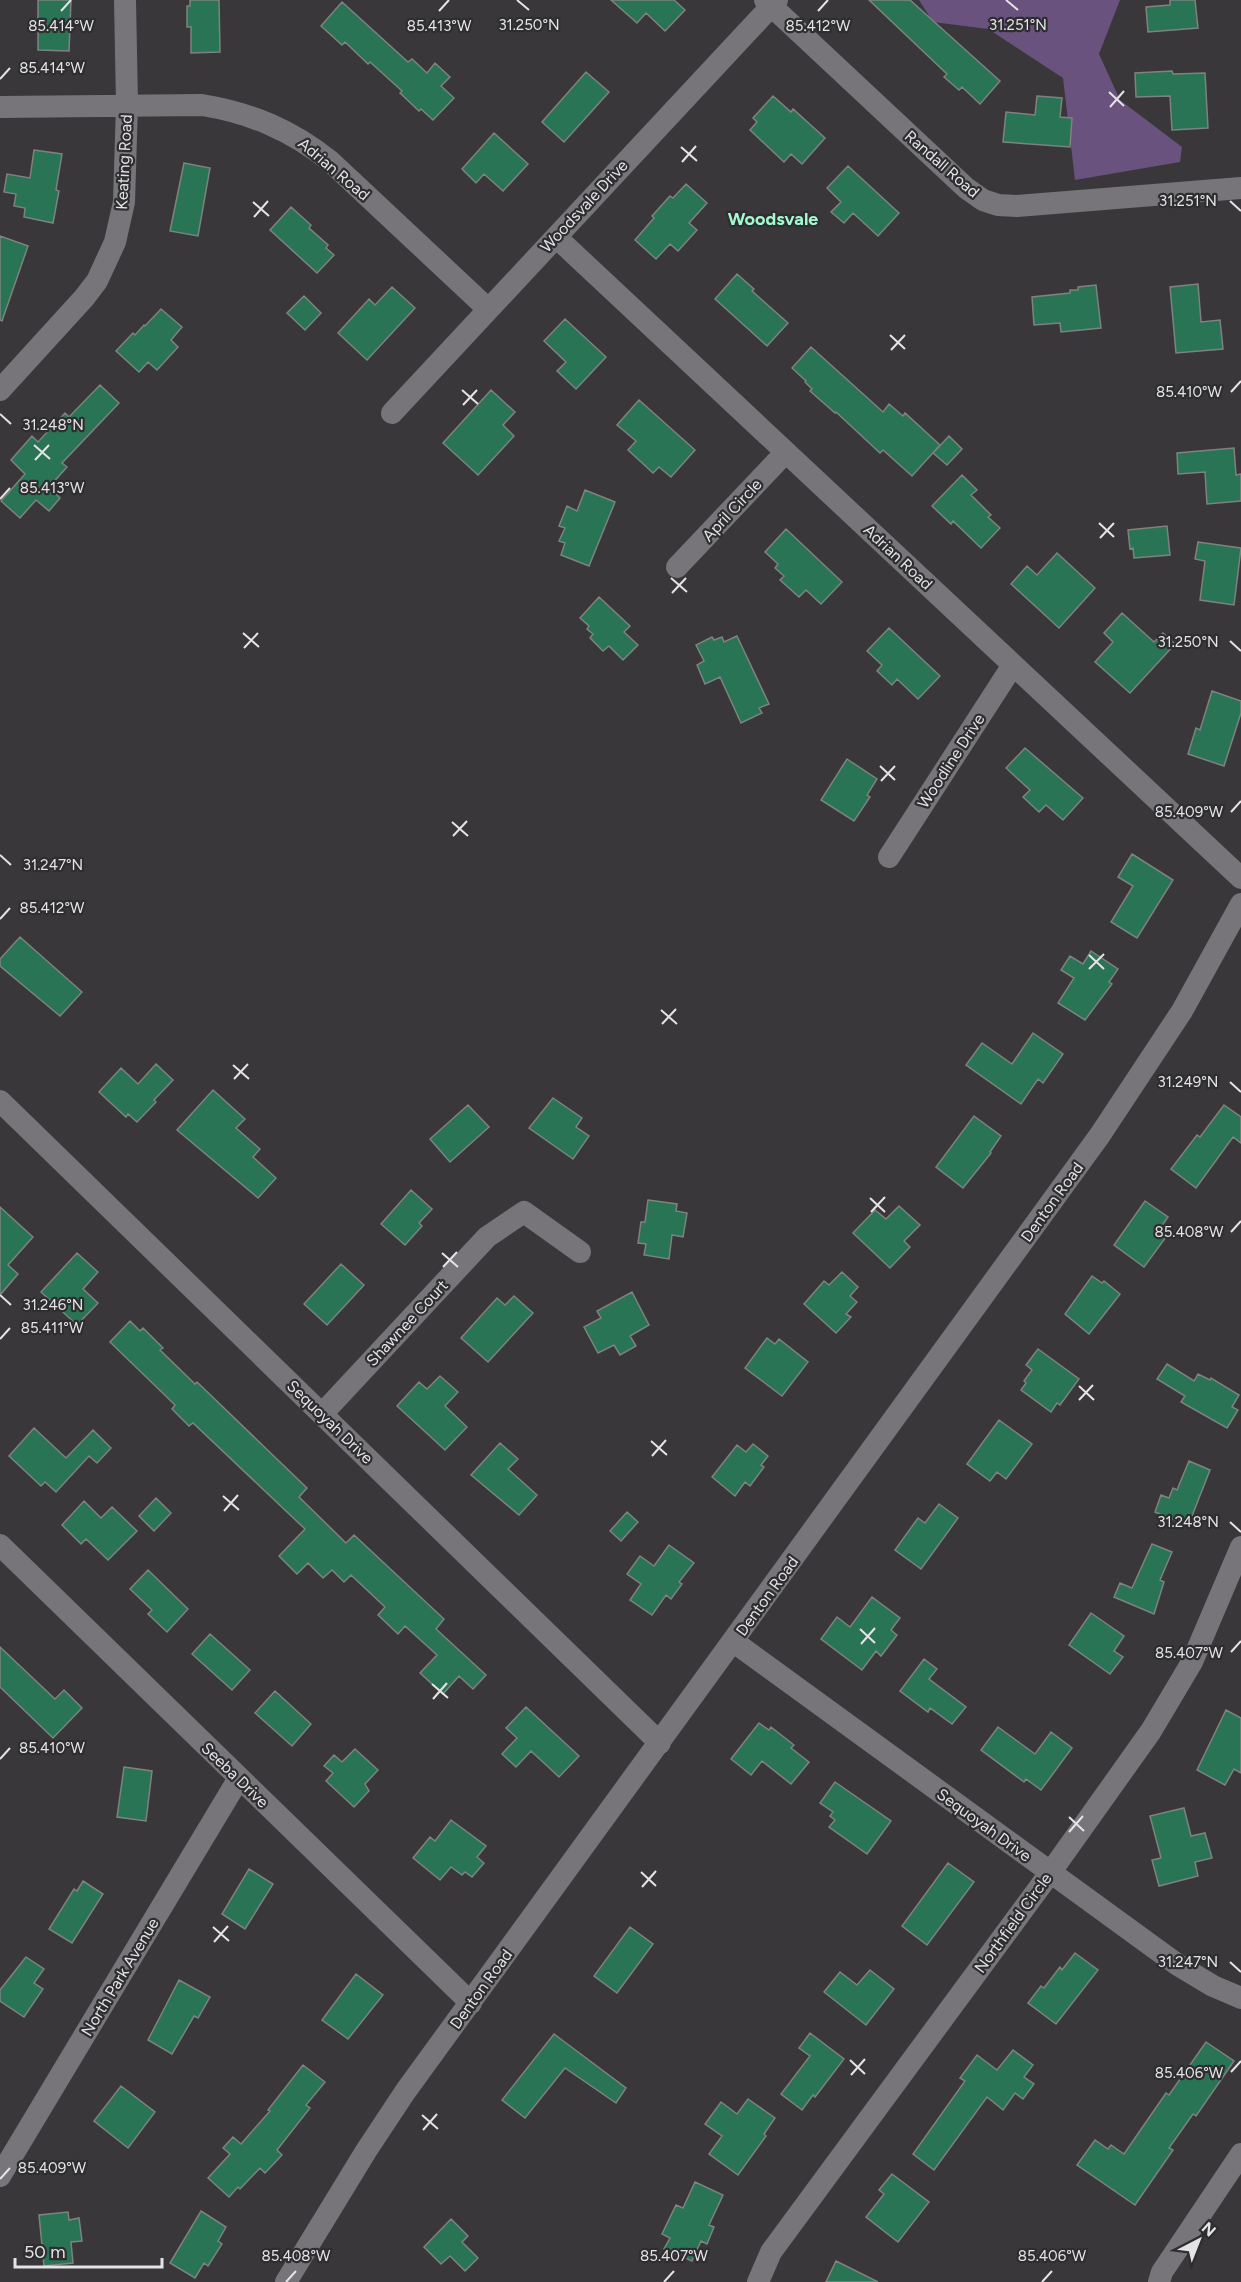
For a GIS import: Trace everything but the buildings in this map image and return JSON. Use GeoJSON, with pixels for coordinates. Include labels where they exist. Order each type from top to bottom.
{"type":"FeatureCollection","features":[{"type":"Feature","properties":{"kind":"street","name":"Keating Road"},"geometry":{"type":"LineString","coordinates":[[0,390],[84,298],[107,262],[118,233],[124,202],[127,104],[125,0]]}},
{"type":"Feature","properties":{"kind":"street","name":"Randall Road"},"geometry":{"type":"LineString","coordinates":[[771,2],[950,174],[983,200],[998,205],[1017,206],[1241,188]]}},
{"type":"Feature","properties":{"kind":"street","name":"Woodsvale Drive"},"geometry":{"type":"LineString","coordinates":[[392,413],[771,2]]}},
{"type":"Feature","properties":{"kind":"street","name":"Adrian Road"},"geometry":{"type":"LineString","coordinates":[[0,107],[202,105],[252,116],[294,136],[330,161],[488,309]]}},
{"type":"Feature","properties":{"kind":"street","name":"Adrian Road"},"geometry":{"type":"LineString","coordinates":[[556,237],[1241,878]]}},
{"type":"Feature","properties":{"kind":"street","name":"April Circle"},"geometry":{"type":"LineString","coordinates":[[677,567],[786,452]]}},
{"type":"Feature","properties":{"kind":"street","name":"Woodline Drive"},"geometry":{"type":"LineString","coordinates":[[889,857],[1013,665]]}},
{"type":"Feature","properties":{"kind":"street","name":"Denton Road"},"geometry":{"type":"LineString","coordinates":[[286,2282],[405,2092],[1100,1135],[1182,1011],[1241,905]]}},
{"type":"Feature","properties":{"kind":"street","name":"Sequoyah Drive"},"geometry":{"type":"LineString","coordinates":[[0,1101],[660,1743]]}},
{"type":"Feature","properties":{"kind":"street","name":"Shawnee Court"},"geometry":{"type":"LineString","coordinates":[[322,1414],[487,1237],[524,1212],[580,1252]]}},
{"type":"Feature","properties":{"kind":"street","name":"Seeba Drive"},"geometry":{"type":"LineString","coordinates":[[0,1545],[471,2004]]}},
{"type":"Feature","properties":{"kind":"street","name":"Northfield Circle"},"geometry":{"type":"LineString","coordinates":[[758,2282],[771,2252],[1050,1873],[1151,1731],[1197,1653],[1241,1547]]}},
{"type":"Feature","properties":{"kind":"street","name":"Sequoyah Drive"},"geometry":{"type":"LineString","coordinates":[[734,1642],[1178,1965],[1213,1986],[1241,1998]]}},
{"type":"Feature","properties":{"kind":"street","name":"North Park Avenue"},"geometry":{"type":"LineString","coordinates":[[0,2175],[239,1778]]}},
{"type":"Feature","properties":{"kind":"street"},"geometry":{"type":"LineString","coordinates":[[1159,2282],[1162,2272],[1241,2154]]}},
{"type":"Feature","properties":{"kind":"shaded area"},"geometry":{"type":"Polygon","coordinates":[[[919,0],[1120,0],[1099,54],[1120,100],[1182,147],[1180,162],[1075,180],[1063,78],[988,29],[933,22],[919,0]]]}},
{"type":"Feature","properties":{"kind":"district","name":"Woodsvale"},"geometry":{"type":"Point","coordinates":[773,219]}}]}
